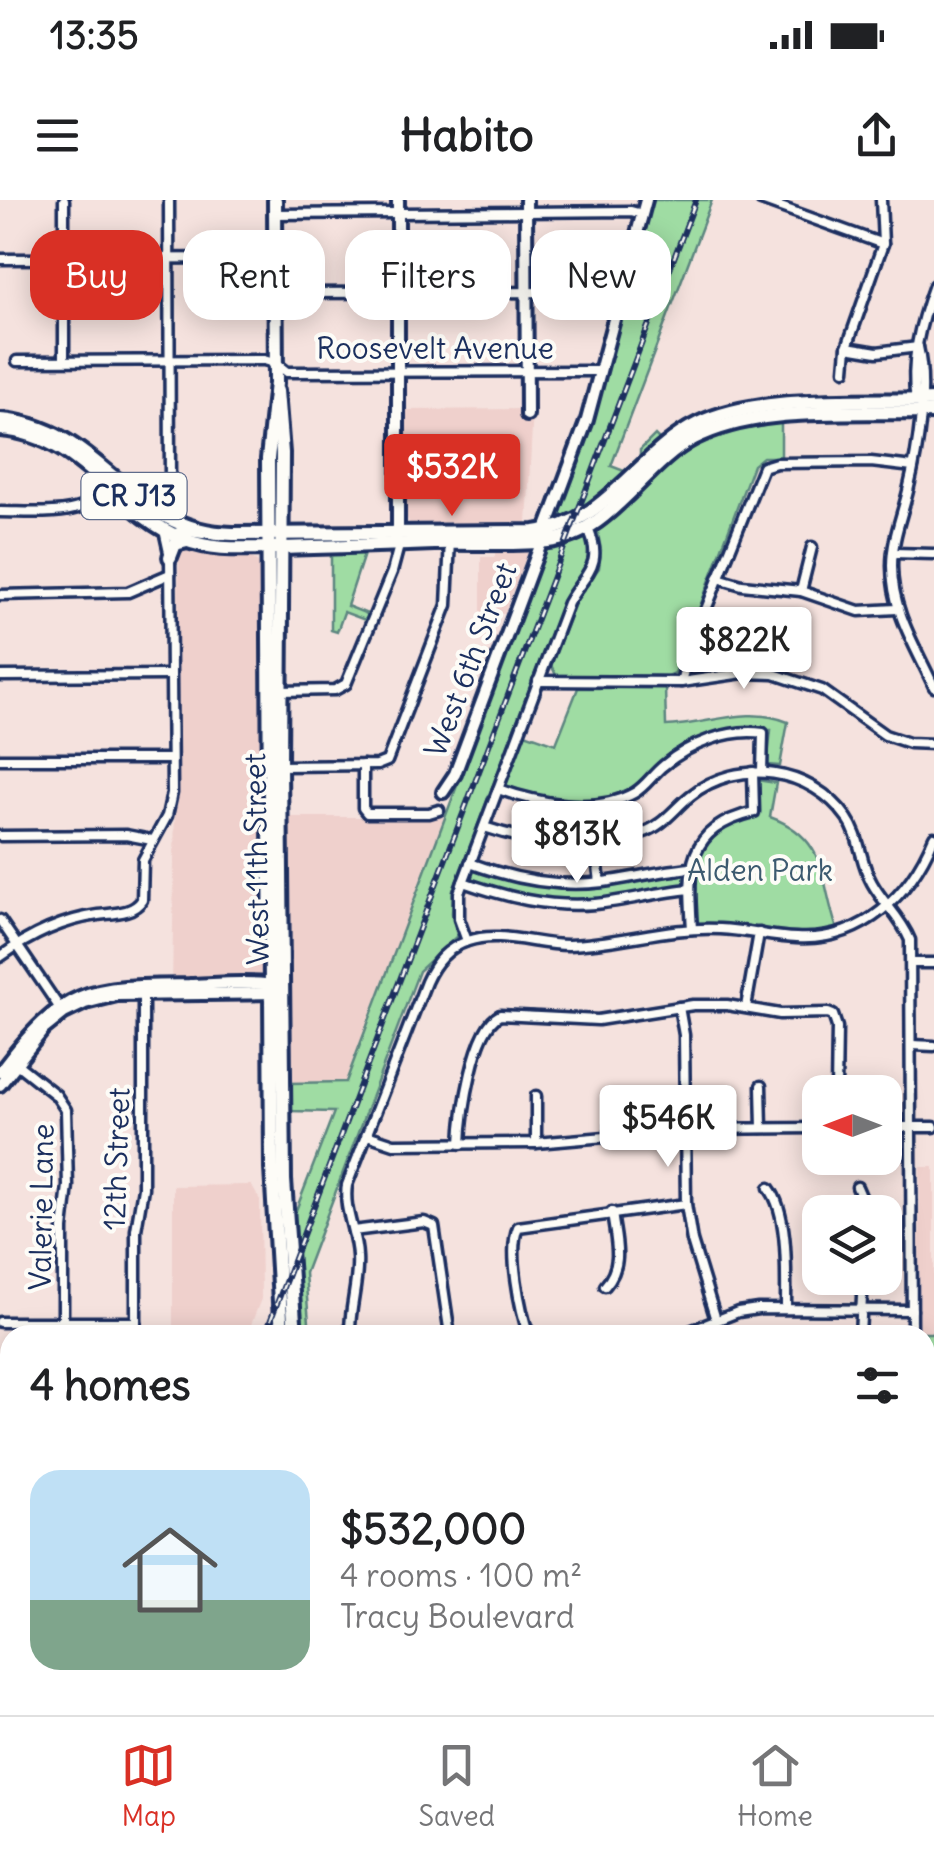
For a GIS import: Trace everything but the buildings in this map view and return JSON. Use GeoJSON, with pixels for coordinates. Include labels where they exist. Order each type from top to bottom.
{"type":"FeatureCollection","features":[{"type":"Feature","properties":{"kind":"main road","name":"West 11th Street"},"geometry":{"type":"LineString","coordinates":[[276,320],[276,371],[268,452],[276,541],[272,1192],[281,1325]]}},
{"type":"Feature","properties":{"kind":"main road"},"geometry":{"type":"LineString","coordinates":[[276,541],[362,547],[432,533],[568,537],[669,441],[716,416],[790,404],[922,404],[934,412]]}},
{"type":"Feature","properties":{"kind":"main road","name":"CR J13"},"geometry":{"type":"LineString","coordinates":[[0,420],[28,423],[62,436],[85,451],[128,504],[170,526],[276,541]]}},
{"type":"Feature","properties":{"kind":"main road","name":"CR J13"},"geometry":{"type":"LineString","coordinates":[[0,429],[56,444],[187,540],[219,548],[276,541]]}},
{"type":"Feature","properties":{"kind":"main road"},"geometry":{"type":"LineString","coordinates":[[151,510],[164,505],[170,484]]}},
{"type":"Feature","properties":{"kind":"main road"},"geometry":{"type":"LineString","coordinates":[[276,541],[398,539],[448,543],[544,536]]}},
{"type":"Feature","properties":{"kind":"main road"},"geometry":{"type":"LineString","coordinates":[[170,557],[175,544],[187,540]]}},
{"type":"Feature","properties":{"kind":"main road","name":"West 11th Street"},"geometry":{"type":"LineString","coordinates":[[275,990],[284,1204],[295,1325]]}},
{"type":"Feature","properties":{"kind":"street"},"geometry":{"type":"LineString","coordinates":[[64,200],[64,230]]}},
{"type":"Feature","properties":{"kind":"street"},"geometry":{"type":"LineString","coordinates":[[0,957],[18,944],[70,921],[140,905],[142,860],[171,804],[169,200]]}},
{"type":"Feature","properties":{"kind":"street"},"geometry":{"type":"LineString","coordinates":[[398,200],[398,230]]}},
{"type":"Feature","properties":{"kind":"street","name":"West 6th Street"},"geometry":{"type":"LineString","coordinates":[[638,230],[646,200]]}},
{"type":"Feature","properties":{"kind":"street"},"geometry":{"type":"LineString","coordinates":[[761,200],[883,244]]}},
{"type":"Feature","properties":{"kind":"street"},"geometry":{"type":"LineString","coordinates":[[845,370],[848,347],[883,244],[881,200]]}},
{"type":"Feature","properties":{"kind":"street"},"geometry":{"type":"LineString","coordinates":[[526,206],[527,415]]}},
{"type":"Feature","properties":{"kind":"street"},"geometry":{"type":"LineString","coordinates":[[275,207],[398,213],[526,206],[642,214]]}},
{"type":"Feature","properties":{"kind":"street"},"geometry":{"type":"LineString","coordinates":[[0,258],[30,258]]}},
{"type":"Feature","properties":{"kind":"street"},"geometry":{"type":"LineString","coordinates":[[163,258],[183,258]]}},
{"type":"Feature","properties":{"kind":"street"},"geometry":{"type":"LineString","coordinates":[[934,285],[920,322],[922,404],[913,468],[893,553],[898,608],[934,688]]}},
{"type":"Feature","properties":{"kind":"street"},"geometry":{"type":"LineString","coordinates":[[511,290],[531,290]]}},
{"type":"Feature","properties":{"kind":"street"},"geometry":{"type":"LineString","coordinates":[[64,320],[64,360]]}},
{"type":"Feature","properties":{"kind":"street"},"geometry":{"type":"LineString","coordinates":[[276,691],[335,690],[346,684],[392,572],[398,539],[398,320]]}},
{"type":"Feature","properties":{"kind":"street","name":"West 6th Street"},"geometry":{"type":"LineString","coordinates":[[443,792],[454,774],[586,420],[614,320]]}},
{"type":"Feature","properties":{"kind":"street"},"geometry":{"type":"LineString","coordinates":[[848,347],[877,352],[918,347]]}},
{"type":"Feature","properties":{"kind":"street","name":"Roosevelt Avenue"},"geometry":{"type":"LineString","coordinates":[[17,361],[264,360],[276,371],[287,372],[600,371]]}},
{"type":"Feature","properties":{"kind":"street"},"geometry":{"type":"LineString","coordinates":[[681,682],[762,466],[871,462],[913,468]]}},
{"type":"Feature","properties":{"kind":"street"},"geometry":{"type":"LineString","coordinates":[[0,512],[74,510],[94,503],[114,485]]}},
{"type":"Feature","properties":{"kind":"street"},"geometry":{"type":"LineString","coordinates":[[467,941],[458,906],[462,882],[568,603],[592,568],[594,549],[579,524],[557,516],[556,503]]}},
{"type":"Feature","properties":{"kind":"street"},"geometry":{"type":"LineString","coordinates":[[276,766],[382,764],[390,756],[447,605],[448,543],[452,538],[475,538],[487,533]]}},
{"type":"Feature","properties":{"kind":"street"},"geometry":{"type":"LineString","coordinates":[[802,591],[812,547]]}},
{"type":"Feature","properties":{"kind":"street"},"geometry":{"type":"LineString","coordinates":[[893,553],[934,554]]}},
{"type":"Feature","properties":{"kind":"street"},"geometry":{"type":"LineString","coordinates":[[0,595],[128,592],[170,574]]}},
{"type":"Feature","properties":{"kind":"street"},"geometry":{"type":"LineString","coordinates":[[718,578],[742,585],[802,591],[858,610],[898,608]]}},
{"type":"Feature","properties":{"kind":"street"},"geometry":{"type":"LineString","coordinates":[[538,681],[681,682],[743,673],[784,676],[822,690],[885,736],[934,744]]}},
{"type":"Feature","properties":{"kind":"street"},"geometry":{"type":"LineString","coordinates":[[0,676],[169,675]]}},
{"type":"Feature","properties":{"kind":"street"},"geometry":{"type":"LineString","coordinates":[[498,789],[564,804],[626,796],[688,749],[750,732],[763,734],[754,812],[731,818],[713,829],[700,844],[690,868],[692,929]]}},
{"type":"Feature","properties":{"kind":"street"},"geometry":{"type":"LineString","coordinates":[[0,759],[170,758]]}},
{"type":"Feature","properties":{"kind":"street"},"geometry":{"type":"LineString","coordinates":[[363,765],[363,808],[367,813],[430,814],[439,810]]}},
{"type":"Feature","properties":{"kind":"street"},"geometry":{"type":"LineString","coordinates":[[484,827],[536,841],[596,843],[652,829],[692,794],[714,782],[758,772],[804,782],[832,801],[855,831],[868,875],[910,940],[912,1325]]}},
{"type":"Feature","properties":{"kind":"street"},"geometry":{"type":"LineString","coordinates":[[0,836],[126,834],[152,840]]}},
{"type":"Feature","properties":{"kind":"street"},"geometry":{"type":"LineString","coordinates":[[350,1325],[358,1261],[345,1197],[432,968],[444,954],[467,941],[491,937],[584,944],[692,929],[823,938],[869,922],[889,906],[914,876],[934,837]]}},
{"type":"Feature","properties":{"kind":"street"},"geometry":{"type":"LineString","coordinates":[[596,843],[600,882]]}},
{"type":"Feature","properties":{"kind":"street"},"geometry":{"type":"LineString","coordinates":[[470,863],[525,880],[565,884],[690,868]]}},
{"type":"Feature","properties":{"kind":"street"},"geometry":{"type":"LineString","coordinates":[[462,882],[512,898],[565,905],[690,889]]}},
{"type":"Feature","properties":{"kind":"street"},"geometry":{"type":"LineString","coordinates":[[0,920],[61,1010]]}},
{"type":"Feature","properties":{"kind":"street"},"geometry":{"type":"LineString","coordinates":[[746,1007],[758,933]]}},
{"type":"Feature","properties":{"kind":"street"},"geometry":{"type":"LineString","coordinates":[[911,963],[934,963]]}},
{"type":"Feature","properties":{"kind":"street"},"geometry":{"type":"LineString","coordinates":[[0,1072],[61,1010],[103,997],[143,990],[275,990]]}},
{"type":"Feature","properties":{"kind":"street","name":"12th Street"},"geometry":{"type":"LineString","coordinates":[[136,1322],[136,1230],[143,1188],[143,990]]}},
{"type":"Feature","properties":{"kind":"street"},"geometry":{"type":"LineString","coordinates":[[462,1144],[467,1087],[484,1036],[496,1016],[598,1020],[679,1008],[746,1007],[780,1014],[833,1015],[836,1075]]}},
{"type":"Feature","properties":{"kind":"street"},"geometry":{"type":"LineString","coordinates":[[679,1008],[684,1035],[686,1204],[692,1240],[716,1320]]}},
{"type":"Feature","properties":{"kind":"street"},"geometry":{"type":"LineString","coordinates":[[912,1046],[934,1046]]}},
{"type":"Feature","properties":{"kind":"street"},"geometry":{"type":"LineString","coordinates":[[0,1085],[13,1061]]}},
{"type":"Feature","properties":{"kind":"street","name":"Valerie Lane"},"geometry":{"type":"LineString","coordinates":[[13,1061],[56,1096],[66,1110],[68,1186],[63,1229],[62,1322]]}},
{"type":"Feature","properties":{"kind":"street"},"geometry":{"type":"LineString","coordinates":[[761,1086],[762,1128]]}},
{"type":"Feature","properties":{"kind":"street"},"geometry":{"type":"LineString","coordinates":[[536,1096],[536,1143]]}},
{"type":"Feature","properties":{"kind":"street"},"geometry":{"type":"LineString","coordinates":[[610,1097],[611,1136]]}},
{"type":"Feature","properties":{"kind":"street"},"geometry":{"type":"LineString","coordinates":[[902,1127],[934,1127]]}},
{"type":"Feature","properties":{"kind":"street"},"geometry":{"type":"LineString","coordinates":[[366,1135],[394,1144],[536,1143],[686,1130],[802,1128]]}},
{"type":"Feature","properties":{"kind":"street"},"geometry":{"type":"LineString","coordinates":[[857,1187],[861,1195]]}},
{"type":"Feature","properties":{"kind":"street"},"geometry":{"type":"LineString","coordinates":[[768,1188],[777,1199],[785,1252],[786,1308]]}},
{"type":"Feature","properties":{"kind":"street"},"geometry":{"type":"LineString","coordinates":[[527,1325],[514,1240],[518,1226],[686,1204]]}},
{"type":"Feature","properties":{"kind":"street"},"geometry":{"type":"LineString","coordinates":[[604,1286],[616,1270],[618,1258],[612,1212]]}},
{"type":"Feature","properties":{"kind":"street"},"geometry":{"type":"LineString","coordinates":[[354,1231],[424,1222],[434,1226],[449,1325]]}},
{"type":"Feature","properties":{"kind":"street"},"geometry":{"type":"LineString","coordinates":[[860,1295],[860,1325]]}},
{"type":"Feature","properties":{"kind":"street"},"geometry":{"type":"LineString","coordinates":[[704,1325],[738,1312],[786,1308],[912,1310]]}},
{"type":"Feature","properties":{"kind":"street"},"geometry":{"type":"LineString","coordinates":[[0,1322],[136,1322]]}},
{"type":"Feature","properties":{"kind":"shaded area"},"geometry":{"type":"Polygon","coordinates":[[[533,409],[527,523],[410,524],[406,516],[405,410],[533,409]]]}},
{"type":"Feature","properties":{"kind":"shaded area"},"geometry":{"type":"Polygon","coordinates":[[[183,547],[251,558],[262,571],[264,979],[203,978],[172,987],[179,553],[183,547]]]}},
{"type":"Feature","properties":{"kind":"shaded area"},"geometry":{"type":"Polygon","coordinates":[[[495,549],[528,552],[504,614],[481,614],[481,557],[495,557],[495,549]]]}},
{"type":"Feature","properties":{"kind":"shaded area"},"geometry":{"type":"Polygon","coordinates":[[[289,817],[446,817],[345,1083],[290,1083],[289,817]]]}},
{"type":"Feature","properties":{"kind":"shaded area"},"geometry":{"type":"Polygon","coordinates":[[[920,1167],[934,1167],[934,1325],[919,1325],[920,1167]]]}},
{"type":"Feature","properties":{"kind":"shaded area"},"geometry":{"type":"Polygon","coordinates":[[[251,1185],[260,1200],[261,1299],[251,1325],[173,1325],[173,1186],[251,1185]]]}},
{"type":"Feature","properties":{"kind":"green space"},"geometry":{"type":"Polygon","coordinates":[[[652,200],[712,200],[671,308],[671,230],[644,230],[652,200]]]}},
{"type":"Feature","properties":{"kind":"green space"},"geometry":{"type":"Polygon","coordinates":[[[620,320],[666,320],[611,466],[624,471],[655,435],[662,442],[600,499],[567,519],[560,514],[560,508],[596,413],[620,320]]]}},
{"type":"Feature","properties":{"kind":"green space"},"geometry":{"type":"Polygon","coordinates":[[[781,423],[781,457],[763,457],[753,465],[675,673],[556,675],[551,665],[577,598],[599,568],[597,528],[680,452],[729,429],[781,423]]]}},
{"type":"Feature","properties":{"kind":"green space"},"geometry":{"type":"Polygon","coordinates":[[[580,537],[587,540],[585,566],[563,600],[454,888],[452,913],[457,936],[419,971],[305,1273],[309,1325],[300,1325],[293,1218],[334,1112],[290,1111],[290,1083],[346,1082],[547,546],[580,537]]]}},
{"type":"Feature","properties":{"kind":"green space"},"geometry":{"type":"Polygon","coordinates":[[[331,551],[365,551],[347,606],[370,615],[368,621],[344,612],[337,632],[331,630],[331,551]]]}},
{"type":"Feature","properties":{"kind":"green space"},"geometry":{"type":"Polygon","coordinates":[[[578,688],[665,688],[666,726],[758,715],[788,722],[780,766],[767,765],[771,730],[736,732],[710,739],[635,789],[611,797],[565,800],[504,788],[525,733],[556,744],[578,688]]]}},
{"type":"Feature","properties":{"kind":"green space","name":"Alden Park"},"geometry":{"type":"Polygon","coordinates":[[[757,780],[776,783],[770,817],[803,836],[812,848],[837,929],[802,932],[695,923],[695,885],[701,851],[720,827],[759,816],[757,780]]]}},
{"type":"Feature","properties":{"kind":"green space","name":"Alden Park"},"geometry":{"type":"Polygon","coordinates":[[[474,868],[503,877],[554,884],[603,883],[684,872],[686,885],[599,899],[557,899],[469,882],[474,868]]]}},
{"type":"Feature","properties":{"kind":"railway"},"geometry":{"type":"LineString","coordinates":[[269,1325],[696,200]]}}]}
